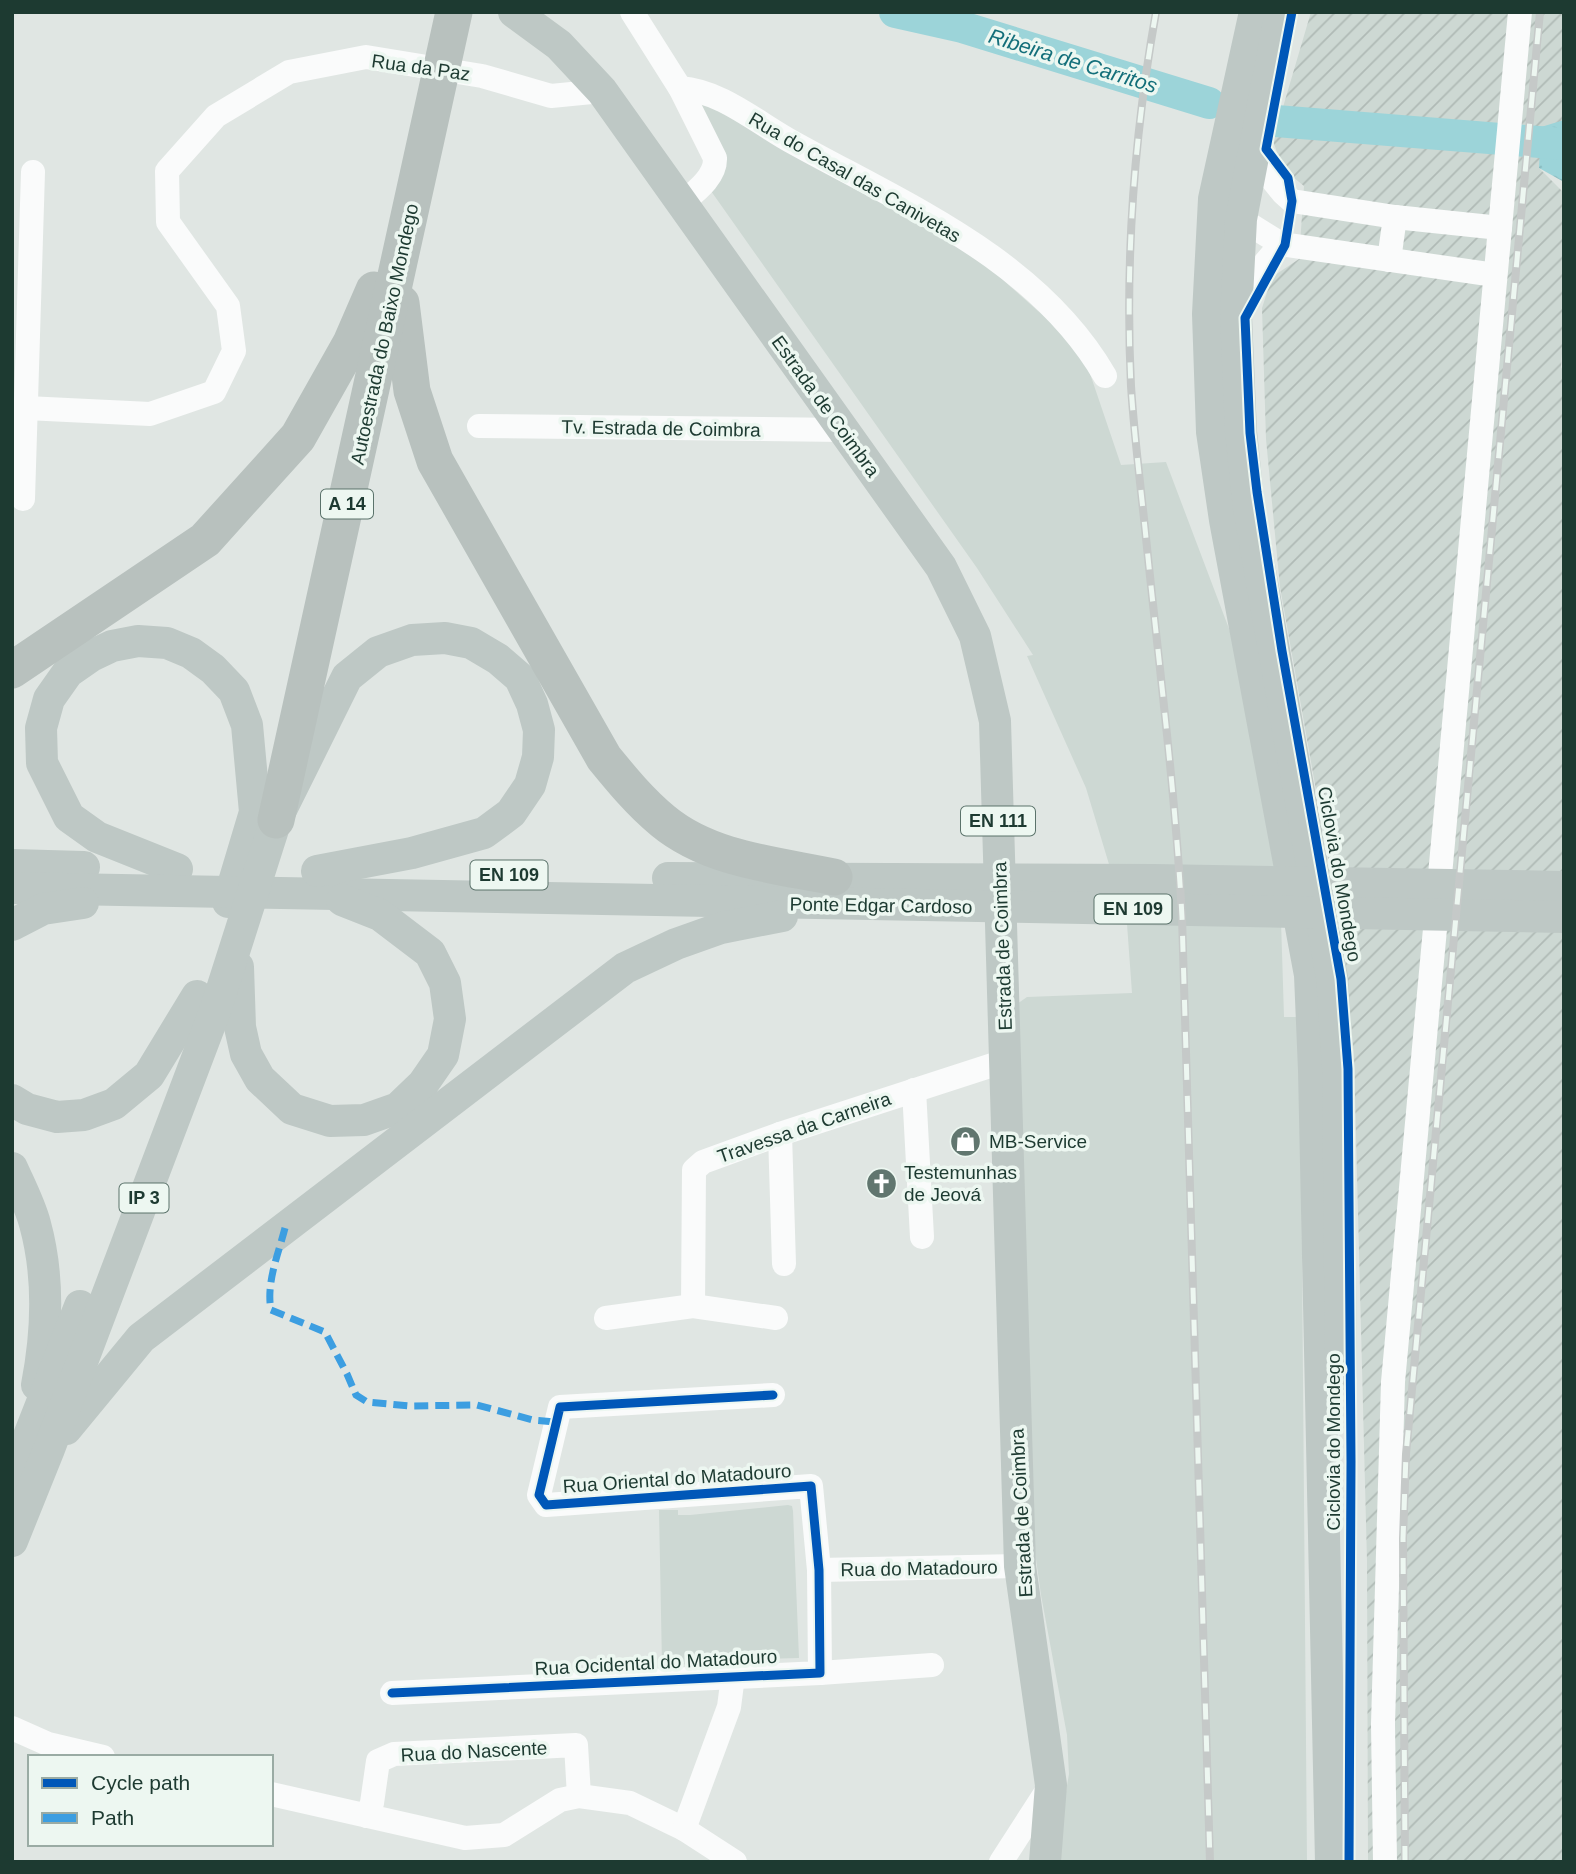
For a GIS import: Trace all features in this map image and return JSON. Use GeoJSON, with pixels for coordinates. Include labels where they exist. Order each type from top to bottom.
{"type":"FeatureCollection","features":[{"type":"Feature","properties":{"kind":"highway","name":"Autoestrada do Baixo Mondego"},"geometry":{"type":"LineString","coordinates":[[266,816],[417,132],[432,12]]}},
{"type":"Feature","properties":{"kind":"highway","name":"Autoestrada do Baixo Mondego"},"geometry":{"type":"LineString","coordinates":[[417,132],[454,12]]}},
{"type":"Feature","properties":{"kind":"highway"},"geometry":{"type":"LineString","coordinates":[[12,670],[205,540],[298,437],[386,282]]}},
{"type":"Feature","properties":{"kind":"highway"},"geometry":{"type":"LineString","coordinates":[[386,282],[412,391],[435,461],[604,758],[629,789],[663,822],[693,841],[836,891]]}},
{"type":"Feature","properties":{"kind":"main road","name":"Estrada de Coimbra"},"geometry":{"type":"LineString","coordinates":[[514,12],[559,46],[602,92],[941,567],[975,636],[995,721],[1020,1566],[1051,1785]]}},
{"type":"Feature","properties":{"kind":"main road"},"geometry":{"type":"LineString","coordinates":[[1255,12],[1214,199],[1208,314],[1212,432],[1225,520],[1326,1069]]}},
{"type":"Feature","properties":{"kind":"main road"},"geometry":{"type":"LineString","coordinates":[[1281,12],[1241,219],[1236,317],[1241,432],[1249,509],[1332,978],[1326,1069],[1333,1862]]}},
{"type":"Feature","properties":{"kind":"main road"},"geometry":{"type":"LineString","coordinates":[[266,816],[347,677],[378,652],[412,640],[445,638],[471,643],[498,659],[520,678],[532,704],[538,730],[538,757],[530,785],[511,813],[484,833],[319,882]]}},
{"type":"Feature","properties":{"kind":"main road"},"geometry":{"type":"LineString","coordinates":[[176,880],[97,837],[69,817],[55,793],[42,763],[41,727],[49,699],[68,671],[90,656],[112,646],[138,641],[167,643],[191,653],[213,668],[234,691],[247,725],[266,816]]}},
{"type":"Feature","properties":{"kind":"main road","name":"IP 3"},"geometry":{"type":"LineString","coordinates":[[12,1479],[38,1447],[206,1035],[238,943],[266,816]]}},
{"type":"Feature","properties":{"kind":"main road","name":"IP 3"},"geometry":{"type":"LineString","coordinates":[[12,1541],[38,1447],[197,996],[266,816]]}},
{"type":"Feature","properties":{"kind":"main road","name":"EN 109"},"geometry":{"type":"LineString","coordinates":[[12,865],[176,880]]}},
{"type":"Feature","properties":{"kind":"main road"},"geometry":{"type":"LineString","coordinates":[[12,925],[43,909],[176,880]]}},
{"type":"Feature","properties":{"kind":"main road","name":"EN 109"},"geometry":{"type":"LineString","coordinates":[[12,888],[176,880],[319,882]]}},
{"type":"Feature","properties":{"kind":"main road"},"geometry":{"type":"LineString","coordinates":[[238,943],[240,1027],[247,1054],[260,1079],[292,1109],[330,1121],[364,1120],[398,1108],[423,1084],[443,1055],[450,1019],[445,983],[430,953],[380,915],[319,882]]}},
{"type":"Feature","properties":{"kind":"main road","name":"Ponte Edgar Cardoso"},"geometry":{"type":"LineString","coordinates":[[319,882],[836,891],[1564,887]]}},
{"type":"Feature","properties":{"kind":"main road"},"geometry":{"type":"LineString","coordinates":[[38,1447],[141,1338],[625,968],[676,944],[836,891]]}},
{"type":"Feature","properties":{"kind":"main road","name":"Ponte Edgar Cardoso"},"geometry":{"type":"LineString","coordinates":[[836,891],[1564,916]]}},
{"type":"Feature","properties":{"kind":"main road"},"geometry":{"type":"LineString","coordinates":[[12,1100],[27,1109],[57,1117],[84,1115],[114,1104],[149,1075],[197,996]]}},
{"type":"Feature","properties":{"kind":"main road"},"geometry":{"type":"LineString","coordinates":[[12,1168],[34,1222],[45,1277],[38,1447]]}},
{"type":"Feature","properties":{"kind":"main road","name":"EN 111"},"geometry":{"type":"LineString","coordinates":[[1029,1862],[1051,1785]]}},
{"type":"Feature","properties":{"kind":"main road","name":"EN 111"},"geometry":{"type":"LineString","coordinates":[[1045,1862],[1051,1785]]}},
{"type":"Feature","properties":{"kind":"street"},"geometry":{"type":"LineString","coordinates":[[632,12],[680,88],[712,148],[716,164],[703,184],[682,203]]}},
{"type":"Feature","properties":{"kind":"street"},"geometry":{"type":"LineString","coordinates":[[1385,1862],[1383,1724],[1393,1382],[1520,12]]}},
{"type":"Feature","properties":{"kind":"street","name":"Rua da Paz"},"geometry":{"type":"LineString","coordinates":[[26,408],[150,414],[214,393],[234,351],[228,306],[167,222],[167,171],[216,116],[289,72],[366,57],[482,76],[551,96],[602,92]]}},
{"type":"Feature","properties":{"kind":"street","name":"Rua do Casal das Canivetas"},"geometry":{"type":"LineString","coordinates":[[680,88],[699,90],[736,108],[792,142],[931,216],[1022,280],[1082,340],[1105,376]]}},
{"type":"Feature","properties":{"kind":"street"},"geometry":{"type":"LineString","coordinates":[[1253,156],[1292,201],[1395,217],[1500,228]]}},
{"type":"Feature","properties":{"kind":"street"},"geometry":{"type":"LineString","coordinates":[[23,499],[33,172]]}},
{"type":"Feature","properties":{"kind":"street"},"geometry":{"type":"LineString","coordinates":[[1214,199],[1281,244],[1495,275]]}},
{"type":"Feature","properties":{"kind":"street"},"geometry":{"type":"LineString","coordinates":[[1389,260],[1395,217]]}},
{"type":"Feature","properties":{"kind":"street"},"geometry":{"type":"LineString","coordinates":[[1236,317],[1259,270],[1281,244]]}},
{"type":"Feature","properties":{"kind":"street","name":"Tv. Estrada de Coimbra"},"geometry":{"type":"LineString","coordinates":[[479,426],[844,430]]}},
{"type":"Feature","properties":{"kind":"street","name":"Travessa da Carneira"},"geometry":{"type":"LineString","coordinates":[[693,1306],[694,1170],[703,1162],[780,1134],[1005,1061]]}},
{"type":"Feature","properties":{"kind":"street"},"geometry":{"type":"LineString","coordinates":[[914,1090],[922,1237]]}},
{"type":"Feature","properties":{"kind":"street"},"geometry":{"type":"LineString","coordinates":[[780,1134],[784,1264]]}},
{"type":"Feature","properties":{"kind":"street"},"geometry":{"type":"LineString","coordinates":[[606,1318],[693,1306],[776,1318]]}},
{"type":"Feature","properties":{"kind":"street","name":"Rua Oriental do Matadouro"},"geometry":{"type":"LineString","coordinates":[[773,1395],[560,1407],[539,1495],[546,1505],[811,1486],[818,1570]]}},
{"type":"Feature","properties":{"kind":"street","name":"Rua do Matadouro"},"geometry":{"type":"LineString","coordinates":[[818,1570],[1020,1566]]}},
{"type":"Feature","properties":{"kind":"street"},"geometry":{"type":"LineString","coordinates":[[818,1570],[820,1673]]}},
{"type":"Feature","properties":{"kind":"street","name":"Rua Ocidental do Matadouro"},"geometry":{"type":"LineString","coordinates":[[392,1693],[820,1673],[932,1665]]}},
{"type":"Feature","properties":{"kind":"street"},"geometry":{"type":"LineString","coordinates":[[684,1829],[729,1707],[733,1676]]}},
{"type":"Feature","properties":{"kind":"street"},"geometry":{"type":"LineString","coordinates":[[14,1729],[48,1744],[95,1755]]}},
{"type":"Feature","properties":{"kind":"street","name":"Rua do Nascente"},"geometry":{"type":"LineString","coordinates":[[367,1816],[374,1792],[377,1760],[394,1754],[576,1745],[579,1796]]}},
{"type":"Feature","properties":{"kind":"street"},"geometry":{"type":"LineString","coordinates":[[1001,1862],[1051,1785]]}},
{"type":"Feature","properties":{"kind":"street"},"geometry":{"type":"LineString","coordinates":[[273,1794],[465,1838],[504,1835],[560,1800],[579,1796],[631,1803],[684,1829],[709,1853],[734,1862]]}},
{"type":"Feature","properties":{"kind":"shaded area"},"geometry":{"type":"Polygon","coordinates":[[[1311,12],[1564,12],[1564,120],[1539,168],[1564,193],[1564,327],[1561,367],[1564,372],[1564,1862],[1368,1862],[1367,1561],[1354,1058],[1345,954],[1280,587],[1266,439],[1262,308],[1272,277],[1299,259],[1304,186],[1283,169],[1273,141],[1311,12]]]}},
{"type":"Feature","properties":{"kind":"shaded area"},"geometry":{"type":"Polygon","coordinates":[[[694,101],[709,101],[966,247],[1082,350],[1121,465],[1166,462],[1231,634],[1280,888],[1284,1017],[1300,1017],[1307,1862],[1054,1862],[1069,1774],[1067,1735],[1041,1595],[1031,1523],[1017,1004],[1027,997],[1132,993],[1127,924],[1086,788],[1027,656],[1033,655],[977,568],[711,191],[694,101]]]}},
{"type":"Feature","properties":{"kind":"shaded area"},"geometry":{"type":"Polygon","coordinates":[[[792,1506],[793,1511],[799,1658],[696,1661],[695,1664],[662,1665],[659,1510],[678,1510],[678,1515],[690,1515],[792,1506]]]}},
{"type":"Feature","properties":{"kind":"water"},"geometry":{"type":"Polygon","coordinates":[[[1564,120],[1564,182],[1539,168],[1541,127],[1564,120]]]}},
{"type":"Feature","properties":{"kind":"waterway","name":"Ribeira de Carritos"},"geometry":{"type":"LineString","coordinates":[[895,12],[962,27],[1209,103]]}},
{"type":"Feature","properties":{"kind":"waterway"},"geometry":{"type":"LineString","coordinates":[[1276,121],[1564,144]]}},
{"type":"Feature","properties":{"kind":"railway"},"geometry":{"type":"LineString","coordinates":[[1156,12],[1142,105],[1133,198],[1129,339],[1134,421],[1171,771],[1182,917],[1210,1862]]}},
{"type":"Feature","properties":{"kind":"railway"},"geometry":{"type":"LineString","coordinates":[[1405,1862],[1403,1539],[1406,1454],[1540,12]]}},
{"type":"Feature","properties":{"kind":"marked path"},"geometry":{"type":"LineString","coordinates":[[285,1228],[271,1279],[271,1310],[325,1332],[356,1395],[367,1402],[410,1406],[477,1405],[533,1420],[556,1422]]}},
{"type":"Feature","properties":{"kind":"cycle path","name":"Ciclovia do Mondego"},"geometry":{"type":"LineString","coordinates":[[1292,12],[1266,149],[1288,178],[1292,201],[1285,245],[1245,318],[1250,433],[1257,492],[1282,651],[1341,979],[1348,1069],[1351,1461],[1349,1862]]}},
{"type":"Feature","properties":{"kind":"cycle path"},"geometry":{"type":"LineString","coordinates":[[392,1693],[820,1673],[819,1570],[811,1486],[546,1505],[539,1495],[560,1407],[773,1395]]}},
{"type":"Feature","properties":{"kind":"place","name":"MB-Service"},"geometry":{"type":"Point","coordinates":[966,1141]}},
{"type":"Feature","properties":{"kind":"place","name":"Testemunhas de Jeová"},"geometry":{"type":"Point","coordinates":[881,1183]}}]}
